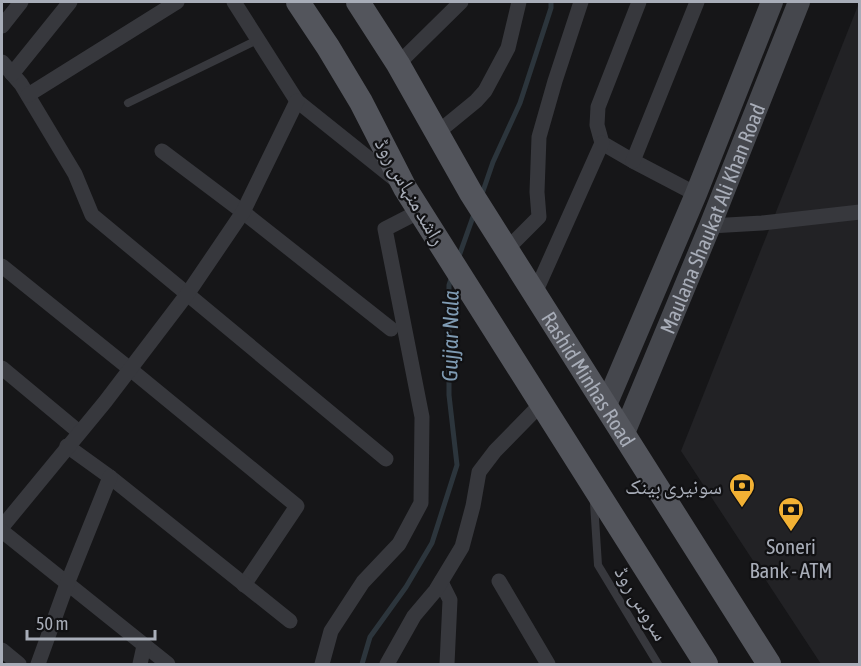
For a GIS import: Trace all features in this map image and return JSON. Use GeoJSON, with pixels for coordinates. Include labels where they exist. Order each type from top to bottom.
{"type":"FeatureCollection","features":[{"type":"Feature","properties":{"kind":"main road","name":"راشد منہاس روڈ"},"geometry":{"type":"LineString","coordinates":[[298,2],[362,102],[405,188],[541,404]]}},
{"type":"Feature","properties":{"kind":"main road"},"geometry":{"type":"LineString","coordinates":[[358,2],[398,64],[437,133]]}},
{"type":"Feature","properties":{"kind":"main road","name":"Maulana Shaukat Ali Khan Road"},"geometry":{"type":"LineString","coordinates":[[606,405],[696,194],[772,2]]}},
{"type":"Feature","properties":{"kind":"main road","name":"Maulana Shaukat Ali Khan Road"},"geometry":{"type":"LineString","coordinates":[[624,433],[710,226],[799,2]]}},
{"type":"Feature","properties":{"kind":"main road","name":"Rashid Minhas Road"},"geometry":{"type":"LineString","coordinates":[[437,133],[471,193],[770,664]]}},
{"type":"Feature","properties":{"kind":"main road"},"geometry":{"type":"LineString","coordinates":[[541,404],[706,664]]}},
{"type":"Feature","properties":{"kind":"street"},"geometry":{"type":"LineString","coordinates":[[2,26],[21,2]]}},
{"type":"Feature","properties":{"kind":"street"},"geometry":{"type":"LineString","coordinates":[[12,74],[70,2]]}},
{"type":"Feature","properties":{"kind":"street"},"geometry":{"type":"LineString","coordinates":[[28,95],[177,2]]}},
{"type":"Feature","properties":{"kind":"street"},"geometry":{"type":"LineString","coordinates":[[234,2],[297,101],[405,188]]}},
{"type":"Feature","properties":{"kind":"street"},"geometry":{"type":"LineString","coordinates":[[398,64],[461,2]]}},
{"type":"Feature","properties":{"kind":"street"},"geometry":{"type":"LineString","coordinates":[[437,133],[477,101],[485,91],[508,48],[519,2]]}},
{"type":"Feature","properties":{"kind":"street"},"geometry":{"type":"LineString","coordinates":[[507,249],[539,218],[537,192],[539,137],[581,2]]}},
{"type":"Feature","properties":{"kind":"street"},"geometry":{"type":"LineString","coordinates":[[535,293],[602,142],[597,125],[598,107],[639,2]]}},
{"type":"Feature","properties":{"kind":"street"},"geometry":{"type":"LineString","coordinates":[[633,161],[697,2]]}},
{"type":"Feature","properties":{"kind":"street"},"geometry":{"type":"LineString","coordinates":[[2,62],[21,84],[75,174],[92,215],[386,459]]}},
{"type":"Feature","properties":{"kind":"street"},"geometry":{"type":"LineString","coordinates":[[168,664],[2,529],[188,293],[243,212],[297,101]]}},
{"type":"Feature","properties":{"kind":"street"},"geometry":{"type":"LineString","coordinates":[[602,142],[696,194]]}},
{"type":"Feature","properties":{"kind":"street"},"geometry":{"type":"LineString","coordinates":[[162,151],[391,329]]}},
{"type":"Feature","properties":{"kind":"street"},"geometry":{"type":"LineString","coordinates":[[322,664],[331,631],[363,582],[399,544],[421,503],[422,417],[385,229],[420,211]]}},
{"type":"Feature","properties":{"kind":"street"},"geometry":{"type":"LineString","coordinates":[[710,226],[762,223],[860,212]]}},
{"type":"Feature","properties":{"kind":"street"},"geometry":{"type":"LineString","coordinates":[[2,266],[297,506],[244,585]]}},
{"type":"Feature","properties":{"kind":"street"},"geometry":{"type":"LineString","coordinates":[[2,368],[79,432]]}},
{"type":"Feature","properties":{"kind":"street"},"geometry":{"type":"LineString","coordinates":[[387,664],[414,616],[436,590],[462,547],[479,472],[495,451],[541,404]]}},
{"type":"Feature","properties":{"kind":"street"},"geometry":{"type":"LineString","coordinates":[[67,446],[110,477],[290,621]]}},
{"type":"Feature","properties":{"kind":"street"},"geometry":{"type":"LineString","coordinates":[[38,664],[110,477]]}},
{"type":"Feature","properties":{"kind":"street"},"geometry":{"type":"LineString","coordinates":[[499,581],[548,664]]}},
{"type":"Feature","properties":{"kind":"street"},"geometry":{"type":"LineString","coordinates":[[441,582],[450,600],[447,664]]}},
{"type":"Feature","properties":{"kind":"street"},"geometry":{"type":"LineString","coordinates":[[140,664],[144,646]]}},
{"type":"Feature","properties":{"kind":"street"},"geometry":{"type":"LineString","coordinates":[[2,650],[19,664]]}},
{"type":"Feature","properties":{"kind":"lane"},"geometry":{"type":"LineString","coordinates":[[128,103],[257,40]]}},
{"type":"Feature","properties":{"kind":"lane","name":"سروس روڈ"},"geometry":{"type":"LineString","coordinates":[[594,487],[598,565],[658,664]]}},
{"type":"Feature","properties":{"kind":"shaded area"},"geometry":{"type":"Polygon","coordinates":[[[859,3],[859,664],[821,664],[681,451],[859,3]]]}},
{"type":"Feature","properties":{"kind":"waterway","name":"Gujjar Nala"},"geometry":{"type":"LineString","coordinates":[[482,194],[493,162],[520,103],[551,2]]}},
{"type":"Feature","properties":{"kind":"waterway","name":"Gujjar Nala"},"geometry":{"type":"LineString","coordinates":[[458,259],[474,214]]}},
{"type":"Feature","properties":{"kind":"waterway","name":"Gujjar Nala"},"geometry":{"type":"LineString","coordinates":[[362,664],[370,637],[406,587],[432,543],[457,465],[449,395],[449,285],[452,276]]}},
{"type":"Feature","properties":{"kind":"place","name":"سونیری بینک"},"geometry":{"type":"Point","coordinates":[742,509]}},
{"type":"Feature","properties":{"kind":"place","name":"Soneri Bank - ATM"},"geometry":{"type":"Point","coordinates":[791,533]}}]}
